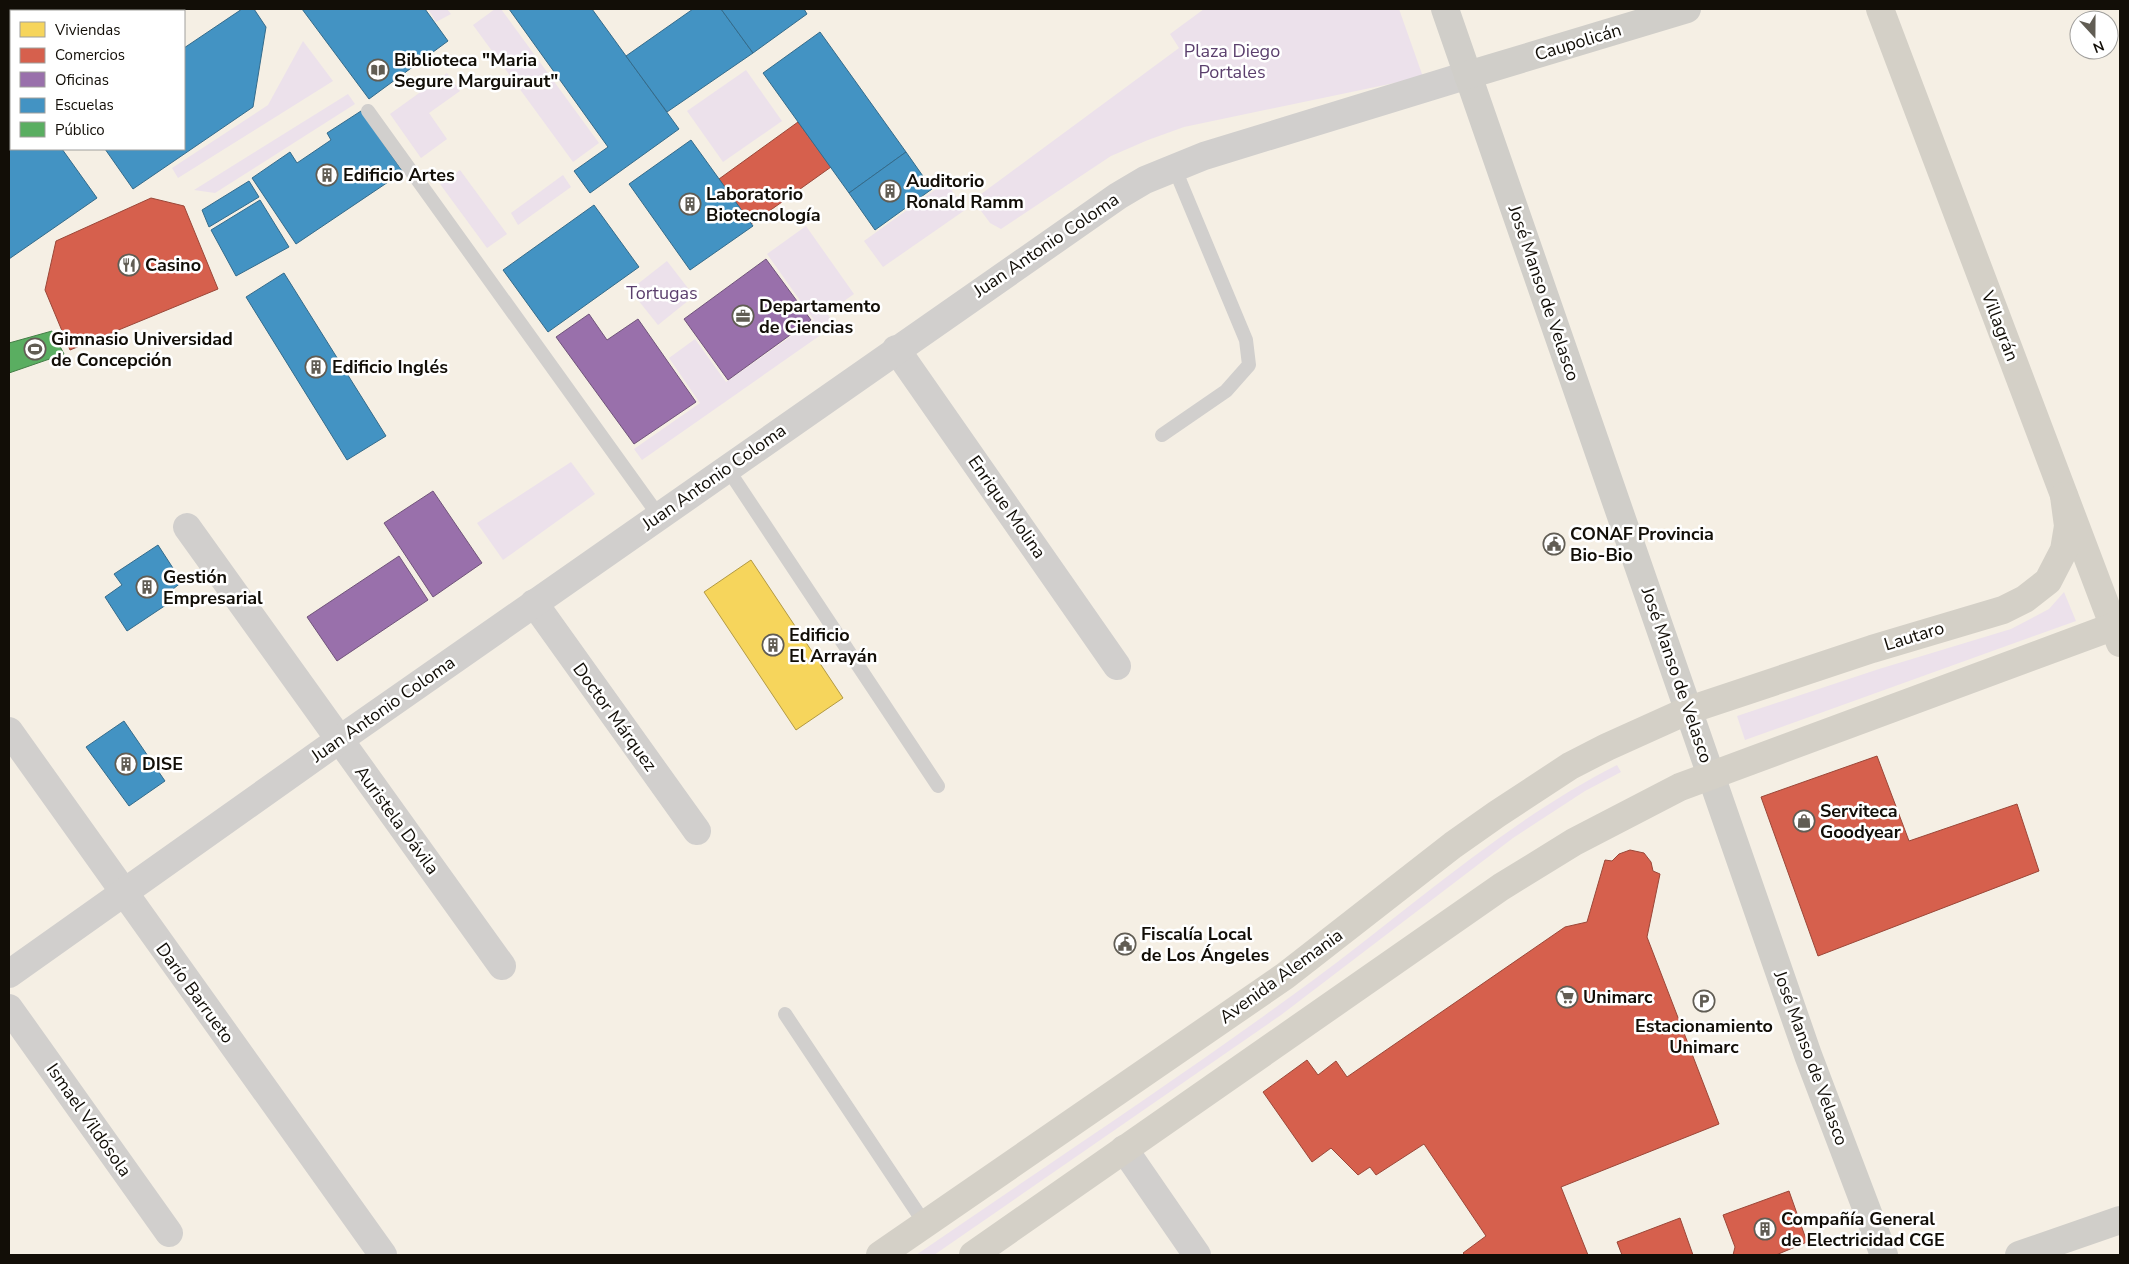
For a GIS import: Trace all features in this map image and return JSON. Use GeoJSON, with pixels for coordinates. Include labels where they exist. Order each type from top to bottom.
{"type":"FeatureCollection","features":[{"type":"Feature","properties":{"kind":"main road","name":"José Manso de Velasco"},"geometry":{"type":"LineString","coordinates":[[1445,9],[1812,1064],[1884,1255]]}},
{"type":"Feature","properties":{"kind":"main road","name":"Caupolicán"},"geometry":{"type":"LineString","coordinates":[[1468,75],[1687,9]]}},
{"type":"Feature","properties":{"kind":"main road","name":"Villagrán"},"geometry":{"type":"LineString","coordinates":[[1880,9],[2064,496],[2118,631]]}},
{"type":"Feature","properties":{"kind":"main road","name":"Lautaro"},"geometry":{"type":"LineString","coordinates":[[1689,710],[1872,648],[2015,605],[2040,588],[2051,576],[2060,560],[2068,526],[2064,496]]}},
{"type":"Feature","properties":{"kind":"main road"},"geometry":{"type":"LineString","coordinates":[[972,1255],[1538,864],[1610,822],[1680,787],[1711,775],[2118,631]]}},
{"type":"Feature","properties":{"kind":"main road","name":"Avenida Alemania"},"geometry":{"type":"LineString","coordinates":[[880,1255],[1285,976],[1497,814],[1570,766],[1689,710]]}},
{"type":"Feature","properties":{"kind":"main road"},"geometry":{"type":"LineString","coordinates":[[2019,1255],[2120,1220]]}},
{"type":"Feature","properties":{"kind":"street","name":"Juan Antonio Coloma"},"geometry":{"type":"LineString","coordinates":[[9,974],[1091,212],[1145,180],[1174,167],[1468,75]]}},
{"type":"Feature","properties":{"kind":"street","name":"Enrique Molina"},"geometry":{"type":"LineString","coordinates":[[896,349],[1118,666]]}},
{"type":"Feature","properties":{"kind":"street","name":"Auristela Dávila"},"geometry":{"type":"LineString","coordinates":[[187,527],[502,966]]}},
{"type":"Feature","properties":{"kind":"street","name":"Doctor Márquez"},"geometry":{"type":"LineString","coordinates":[[534,603],[697,831]]}},
{"type":"Feature","properties":{"kind":"street","name":"Darío Barrueto"},"geometry":{"type":"LineString","coordinates":[[9,731],[382,1255]]}},
{"type":"Feature","properties":{"kind":"street","name":"Ismael Vildósola"},"geometry":{"type":"LineString","coordinates":[[9,1008],[168,1233]]}},
{"type":"Feature","properties":{"kind":"street"},"geometry":{"type":"LineString","coordinates":[[1124,1149],[1197,1255]]}},
{"type":"Feature","properties":{"kind":"lane"},"geometry":{"type":"LineString","coordinates":[[368,111],[659,516]]}},
{"type":"Feature","properties":{"kind":"lane"},"geometry":{"type":"LineString","coordinates":[[1162,434],[1226,391],[1248,365],[1246,340],[1174,167]]}},
{"type":"Feature","properties":{"kind":"lane"},"geometry":{"type":"LineString","coordinates":[[727,468],[938,786]]}},
{"type":"Feature","properties":{"kind":"lane"},"geometry":{"type":"LineString","coordinates":[[785,1014],[925,1224]]}},
{"type":"Feature","properties":{"kind":"green space"},"geometry":{"type":"Polygon","coordinates":[[[9,9],[79,9],[10,10],[9,57],[9,9]]]}},
{"type":"Feature","properties":{"kind":"green space"},"geometry":{"type":"Polygon","coordinates":[[[428,9],[447,9],[451,14],[436,22],[428,9]]]}},
{"type":"Feature","properties":{"kind":"green space"},"geometry":{"type":"Polygon","coordinates":[[[495,9],[501,9],[599,143],[573,162],[473,25],[495,9]]]}},
{"type":"Feature","properties":{"kind":"green space","name":"Plaza Diego Portales"},"geometry":{"type":"Polygon","coordinates":[[[1204,9],[1399,9],[1423,77],[1184,127],[1111,156],[1001,229],[990,223],[973,200],[1179,48],[1170,34],[1204,9]]]}},
{"type":"Feature","properties":{"kind":"green space"},"geometry":{"type":"Polygon","coordinates":[[[303,41],[333,81],[178,178],[172,168],[268,105],[303,41]]]}},
{"type":"Feature","properties":{"kind":"green space"},"geometry":{"type":"Polygon","coordinates":[[[746,70],[782,121],[723,162],[687,111],[746,70]]]}},
{"type":"Feature","properties":{"kind":"green space"},"geometry":{"type":"Polygon","coordinates":[[[447,73],[460,91],[429,113],[447,139],[421,158],[390,114],[447,73]]]}},
{"type":"Feature","properties":{"kind":"green space"},"geometry":{"type":"Polygon","coordinates":[[[348,94],[355,104],[215,193],[194,190],[348,94]]]}},
{"type":"Feature","properties":{"kind":"green space"},"geometry":{"type":"Polygon","coordinates":[[[460,170],[507,234],[487,248],[440,184],[460,170]]]}},
{"type":"Feature","properties":{"kind":"green space"},"geometry":{"type":"Polygon","coordinates":[[[563,175],[571,187],[518,225],[511,213],[563,175]]]}},
{"type":"Feature","properties":{"kind":"green space"},"geometry":{"type":"Polygon","coordinates":[[[946,182],[965,210],[883,267],[864,241],[946,182]]]}},
{"type":"Feature","properties":{"kind":"green space"},"geometry":{"type":"Polygon","coordinates":[[[806,226],[854,294],[827,313],[835,325],[642,460],[634,449],[700,403],[669,358],[695,339],[726,382],[814,320],[767,254],[806,226]]]}},
{"type":"Feature","properties":{"kind":"green space","name":"Tortugas"},"geometry":{"type":"Polygon","coordinates":[[[667,261],[694,296],[658,325],[630,290],[667,261]]]}},
{"type":"Feature","properties":{"kind":"green space"},"geometry":{"type":"Polygon","coordinates":[[[571,462],[595,494],[503,560],[477,523],[571,462]]]}},
{"type":"Feature","properties":{"kind":"green space"},"geometry":{"type":"Polygon","coordinates":[[[2064,592],[2076,621],[1745,740],[1737,716],[1879,669],[2011,629],[2049,609],[2064,592]]]}},
{"type":"Feature","properties":{"kind":"green space"},"geometry":{"type":"Polygon","coordinates":[[[1617,765],[1621,772],[1585,791],[1513,838],[1281,1015],[934,1255],[916,1255],[1165,1085],[1312,981],[1460,867],[1536,812],[1617,765]]]}},
{"type":"Feature","properties":{"kind":"building: Viviendas","name":"Edificio El Arrayán"},"geometry":{"type":"Polygon","coordinates":[[[751,560],[843,698],[796,730],[704,592],[751,560]]]}},
{"type":"Feature","properties":{"kind":"building: Comercios"},"geometry":{"type":"Polygon","coordinates":[[[798,122],[831,167],[751,224],[719,179],[798,122]]]}},
{"type":"Feature","properties":{"kind":"building: Comercios","name":"Casino"},"geometry":{"type":"Polygon","coordinates":[[[151,198],[184,206],[218,289],[70,350],[45,290],[56,241],[151,198]]]}},
{"type":"Feature","properties":{"kind":"building: Comercios"},"geometry":{"type":"Polygon","coordinates":[[[1877,756],[1909,841],[2017,804],[2039,871],[1818,956],[1761,797],[1877,756]]]}},
{"type":"Feature","properties":{"kind":"building: Comercios","name":"Unimarc"},"geometry":{"type":"Polygon","coordinates":[[[1630,850],[1644,853],[1651,862],[1653,871],[1660,874],[1647,937],[1719,1124],[1561,1187],[1588,1255],[1465,1255],[1463,1253],[1486,1236],[1424,1144],[1376,1175],[1370,1167],[1358,1175],[1331,1148],[1312,1162],[1263,1092],[1307,1060],[1318,1075],[1336,1061],[1347,1077],[1565,927],[1587,922],[1605,860],[1612,861],[1619,854],[1630,850]]]}},
{"type":"Feature","properties":{"kind":"building: Comercios","name":"Compañía General de Electricidad CGE"},"geometry":{"type":"Polygon","coordinates":[[[1789,1191],[1807,1242],[1776,1255],[1733,1255],[1735,1247],[1723,1215],[1789,1191]]]}},
{"type":"Feature","properties":{"kind":"building: Comercios"},"geometry":{"type":"Polygon","coordinates":[[[1680,1218],[1693,1255],[1622,1255],[1617,1242],[1680,1218]]]}},
{"type":"Feature","properties":{"kind":"building: Oficinas"},"geometry":{"type":"Polygon","coordinates":[[[766,259],[811,320],[728,380],[684,319],[766,259]]]}},
{"type":"Feature","properties":{"kind":"building: Oficinas"},"geometry":{"type":"Polygon","coordinates":[[[589,314],[607,340],[638,319],[696,402],[634,444],[556,337],[589,314]]]}},
{"type":"Feature","properties":{"kind":"building: Oficinas"},"geometry":{"type":"Polygon","coordinates":[[[433,491],[482,563],[433,597],[384,523],[433,491]]]}},
{"type":"Feature","properties":{"kind":"building: Oficinas"},"geometry":{"type":"Polygon","coordinates":[[[399,556],[428,600],[337,661],[307,617],[399,556]]]}},
{"type":"Feature","properties":{"kind":"building: Escuelas"},"geometry":{"type":"Polygon","coordinates":[[[242,9],[254,9],[266,27],[253,107],[133,189],[106,150],[185,150],[185,47],[242,9]]]}},
{"type":"Feature","properties":{"kind":"building: Escuelas","name":"Biblioteca \"Maria Segure Marguiraut\""},"geometry":{"type":"Polygon","coordinates":[[[302,9],[425,9],[448,41],[369,99],[302,9]]]}},
{"type":"Feature","properties":{"kind":"building: Escuelas"},"geometry":{"type":"Polygon","coordinates":[[[509,9],[592,9],[679,129],[590,193],[574,171],[608,147],[509,9]]]}},
{"type":"Feature","properties":{"kind":"building: Escuelas"},"geometry":{"type":"Polygon","coordinates":[[[693,9],[721,9],[753,53],[667,112],[626,56],[693,9]]]}},
{"type":"Feature","properties":{"kind":"building: Escuelas"},"geometry":{"type":"Polygon","coordinates":[[[721,9],[804,9],[807,14],[753,53],[721,9]]]}},
{"type":"Feature","properties":{"kind":"building: Escuelas"},"geometry":{"type":"Polygon","coordinates":[[[820,32],[906,152],[849,193],[763,73],[820,32]]]}},
{"type":"Feature","properties":{"kind":"building: Escuelas","name":"Edificio Artes"},"geometry":{"type":"Polygon","coordinates":[[[361,111],[403,172],[296,244],[252,178],[290,152],[297,163],[331,140],[327,133],[361,111]]]}},
{"type":"Feature","properties":{"kind":"building: Escuelas","name":"Laboratorio Biotecnología"},"geometry":{"type":"Polygon","coordinates":[[[691,140],[753,226],[690,270],[629,184],[691,140]]]}},
{"type":"Feature","properties":{"kind":"building: Escuelas"},"geometry":{"type":"Polygon","coordinates":[[[9,148],[10,150],[63,150],[97,198],[9,259],[9,148]]]}},
{"type":"Feature","properties":{"kind":"building: Escuelas","name":"Auditorio Ronald Ramm"},"geometry":{"type":"Polygon","coordinates":[[[906,152],[932,189],[875,230],[849,193],[906,152]]]}},
{"type":"Feature","properties":{"kind":"building: Escuelas"},"geometry":{"type":"Polygon","coordinates":[[[249,181],[259,197],[209,227],[202,210],[249,181]]]}},
{"type":"Feature","properties":{"kind":"building: Escuelas"},"geometry":{"type":"Polygon","coordinates":[[[260,200],[289,247],[236,276],[211,230],[260,200]]]}},
{"type":"Feature","properties":{"kind":"building: Escuelas"},"geometry":{"type":"Polygon","coordinates":[[[594,205],[639,267],[548,332],[503,270],[594,205]]]}},
{"type":"Feature","properties":{"kind":"building: Escuelas","name":"Edificio Inglés"},"geometry":{"type":"Polygon","coordinates":[[[284,273],[386,436],[347,460],[246,297],[284,273]]]}},
{"type":"Feature","properties":{"kind":"building: Escuelas","name":"Gestión Empresarial"},"geometry":{"type":"Polygon","coordinates":[[[158,545],[182,582],[173,589],[178,597],[127,631],[105,597],[122,585],[114,574],[158,545]]]}},
{"type":"Feature","properties":{"kind":"building: Escuelas","name":"DISE"},"geometry":{"type":"Polygon","coordinates":[[[124,721],[165,781],[129,806],[86,747],[124,721]]]}},
{"type":"Feature","properties":{"kind":"building: Público","name":"Gimnasio Universidad de Concepción"},"geometry":{"type":"Polygon","coordinates":[[[52,331],[64,354],[9,373],[9,343],[52,331]]]}},
{"type":"Feature","properties":{"kind":"place","name":"Biblioteca \"Maria Segure Marguiraut\""},"geometry":{"type":"Point","coordinates":[378,70]}},
{"type":"Feature","properties":{"kind":"place","name":"Edificio Artes"},"geometry":{"type":"Point","coordinates":[327,175]}},
{"type":"Feature","properties":{"kind":"place","name":"Auditorio Ronald Ramm"},"geometry":{"type":"Point","coordinates":[890,191]}},
{"type":"Feature","properties":{"kind":"place","name":"Laboratorio Biotecnología"},"geometry":{"type":"Point","coordinates":[690,204]}},
{"type":"Feature","properties":{"kind":"place","name":"Casino"},"geometry":{"type":"Point","coordinates":[129,265]}},
{"type":"Feature","properties":{"kind":"place","name":"Departamento de Ciencias"},"geometry":{"type":"Point","coordinates":[743,316]}},
{"type":"Feature","properties":{"kind":"place","name":"Gimnasio Universidad de Concepción"},"geometry":{"type":"Point","coordinates":[35,349]}},
{"type":"Feature","properties":{"kind":"place","name":"Edificio Inglés"},"geometry":{"type":"Point","coordinates":[316,367]}},
{"type":"Feature","properties":{"kind":"place","name":"CONAF Provincia Bio-Bio"},"geometry":{"type":"Point","coordinates":[1554,544]}},
{"type":"Feature","properties":{"kind":"place","name":"Gestión Empresarial"},"geometry":{"type":"Point","coordinates":[147,587]}},
{"type":"Feature","properties":{"kind":"place","name":"Edificio El Arrayán"},"geometry":{"type":"Point","coordinates":[773,645]}},
{"type":"Feature","properties":{"kind":"place","name":"DISE"},"geometry":{"type":"Point","coordinates":[126,764]}},
{"type":"Feature","properties":{"kind":"place","name":"Serviteca Goodyear"},"geometry":{"type":"Point","coordinates":[1804,821]}},
{"type":"Feature","properties":{"kind":"place","name":"Fiscalía Local de Los Ángeles"},"geometry":{"type":"Point","coordinates":[1125,944]}},
{"type":"Feature","properties":{"kind":"place","name":"Unimarc"},"geometry":{"type":"Point","coordinates":[1567,997]}},
{"type":"Feature","properties":{"kind":"place","name":"Estacionamiento Unimarc"},"geometry":{"type":"Point","coordinates":[1704,1001]}},
{"type":"Feature","properties":{"kind":"place","name":"Compañía General de Electricidad CGE"},"geometry":{"type":"Point","coordinates":[1765,1229]}}]}
